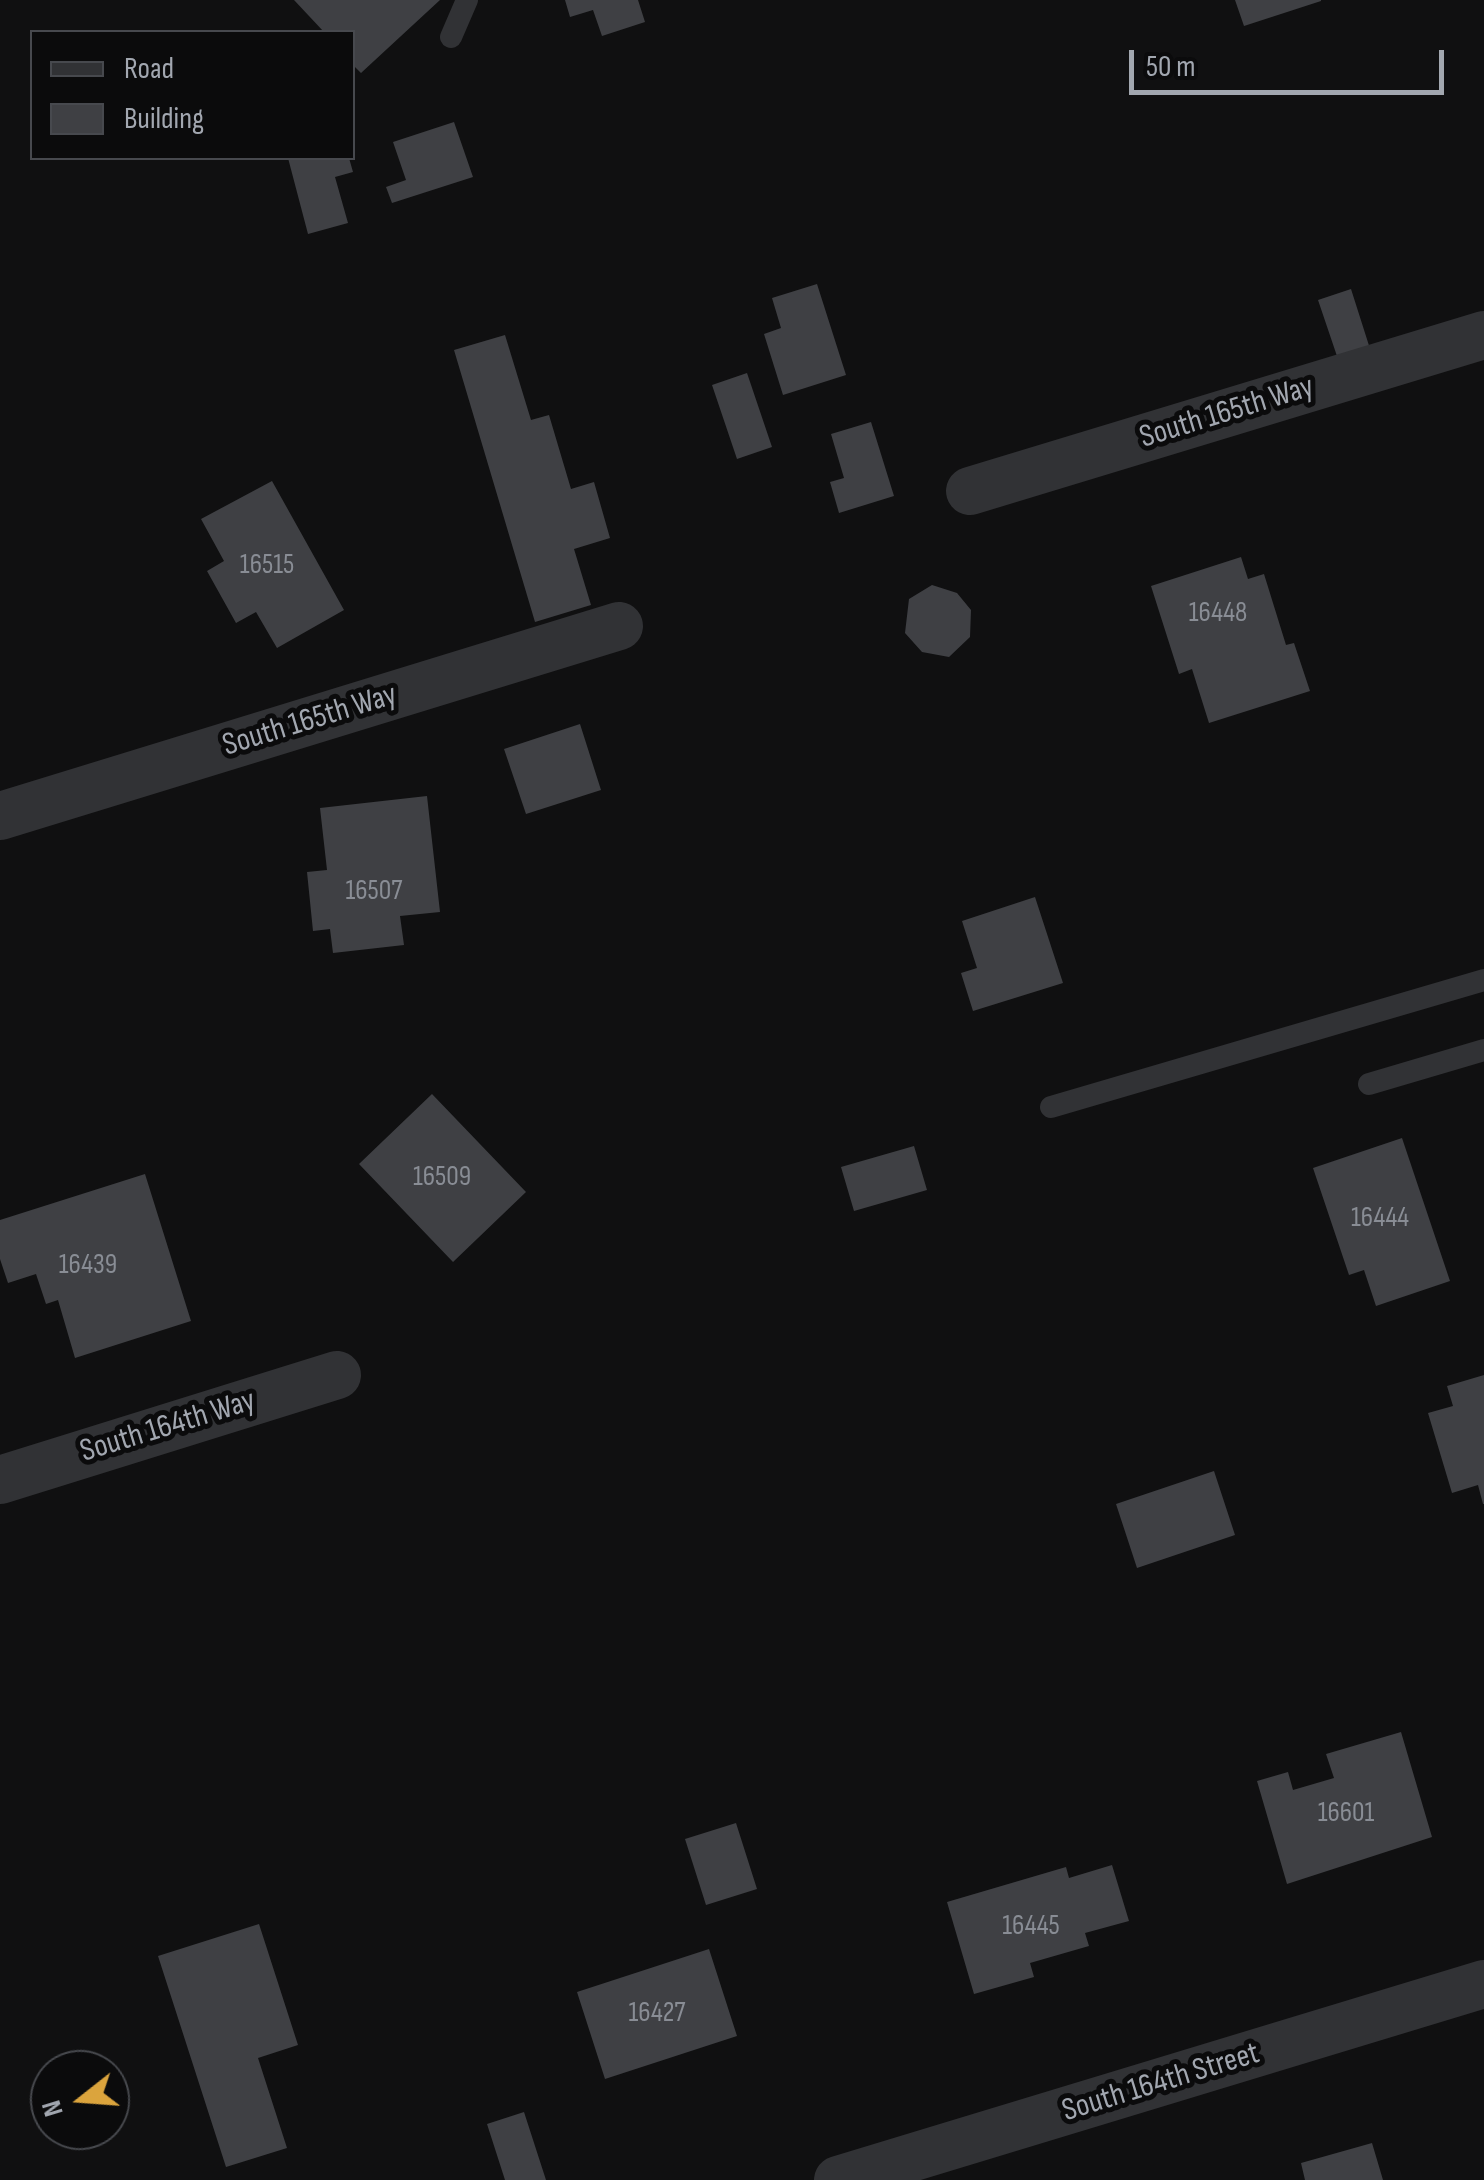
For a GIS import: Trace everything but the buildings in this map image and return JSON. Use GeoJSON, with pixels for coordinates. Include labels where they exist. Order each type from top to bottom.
{"type":"FeatureCollection","features":[{"type":"Feature","properties":{"kind":"street","name":"South 165th Way"},"geometry":{"type":"LineString","coordinates":[[970,492],[1484,335]]}},
{"type":"Feature","properties":{"kind":"street","name":"South 165th Way"},"geometry":{"type":"LineString","coordinates":[[0,816],[619,626]]}},
{"type":"Feature","properties":{"kind":"street","name":"South 164th Way"},"geometry":{"type":"LineString","coordinates":[[0,1480],[337,1375]]}},
{"type":"Feature","properties":{"kind":"street","name":"South 164th Street"},"geometry":{"type":"LineString","coordinates":[[838,2180],[1484,1984]]}},
{"type":"Feature","properties":{"kind":"lane"},"geometry":{"type":"LineString","coordinates":[[450,36],[467,0]]}},
{"type":"Feature","properties":{"kind":"lane"},"geometry":{"type":"LineString","coordinates":[[1051,1107],[1484,980]]}},
{"type":"Feature","properties":{"kind":"lane"},"geometry":{"type":"LineString","coordinates":[[1369,1084],[1484,1050]]}}]}
